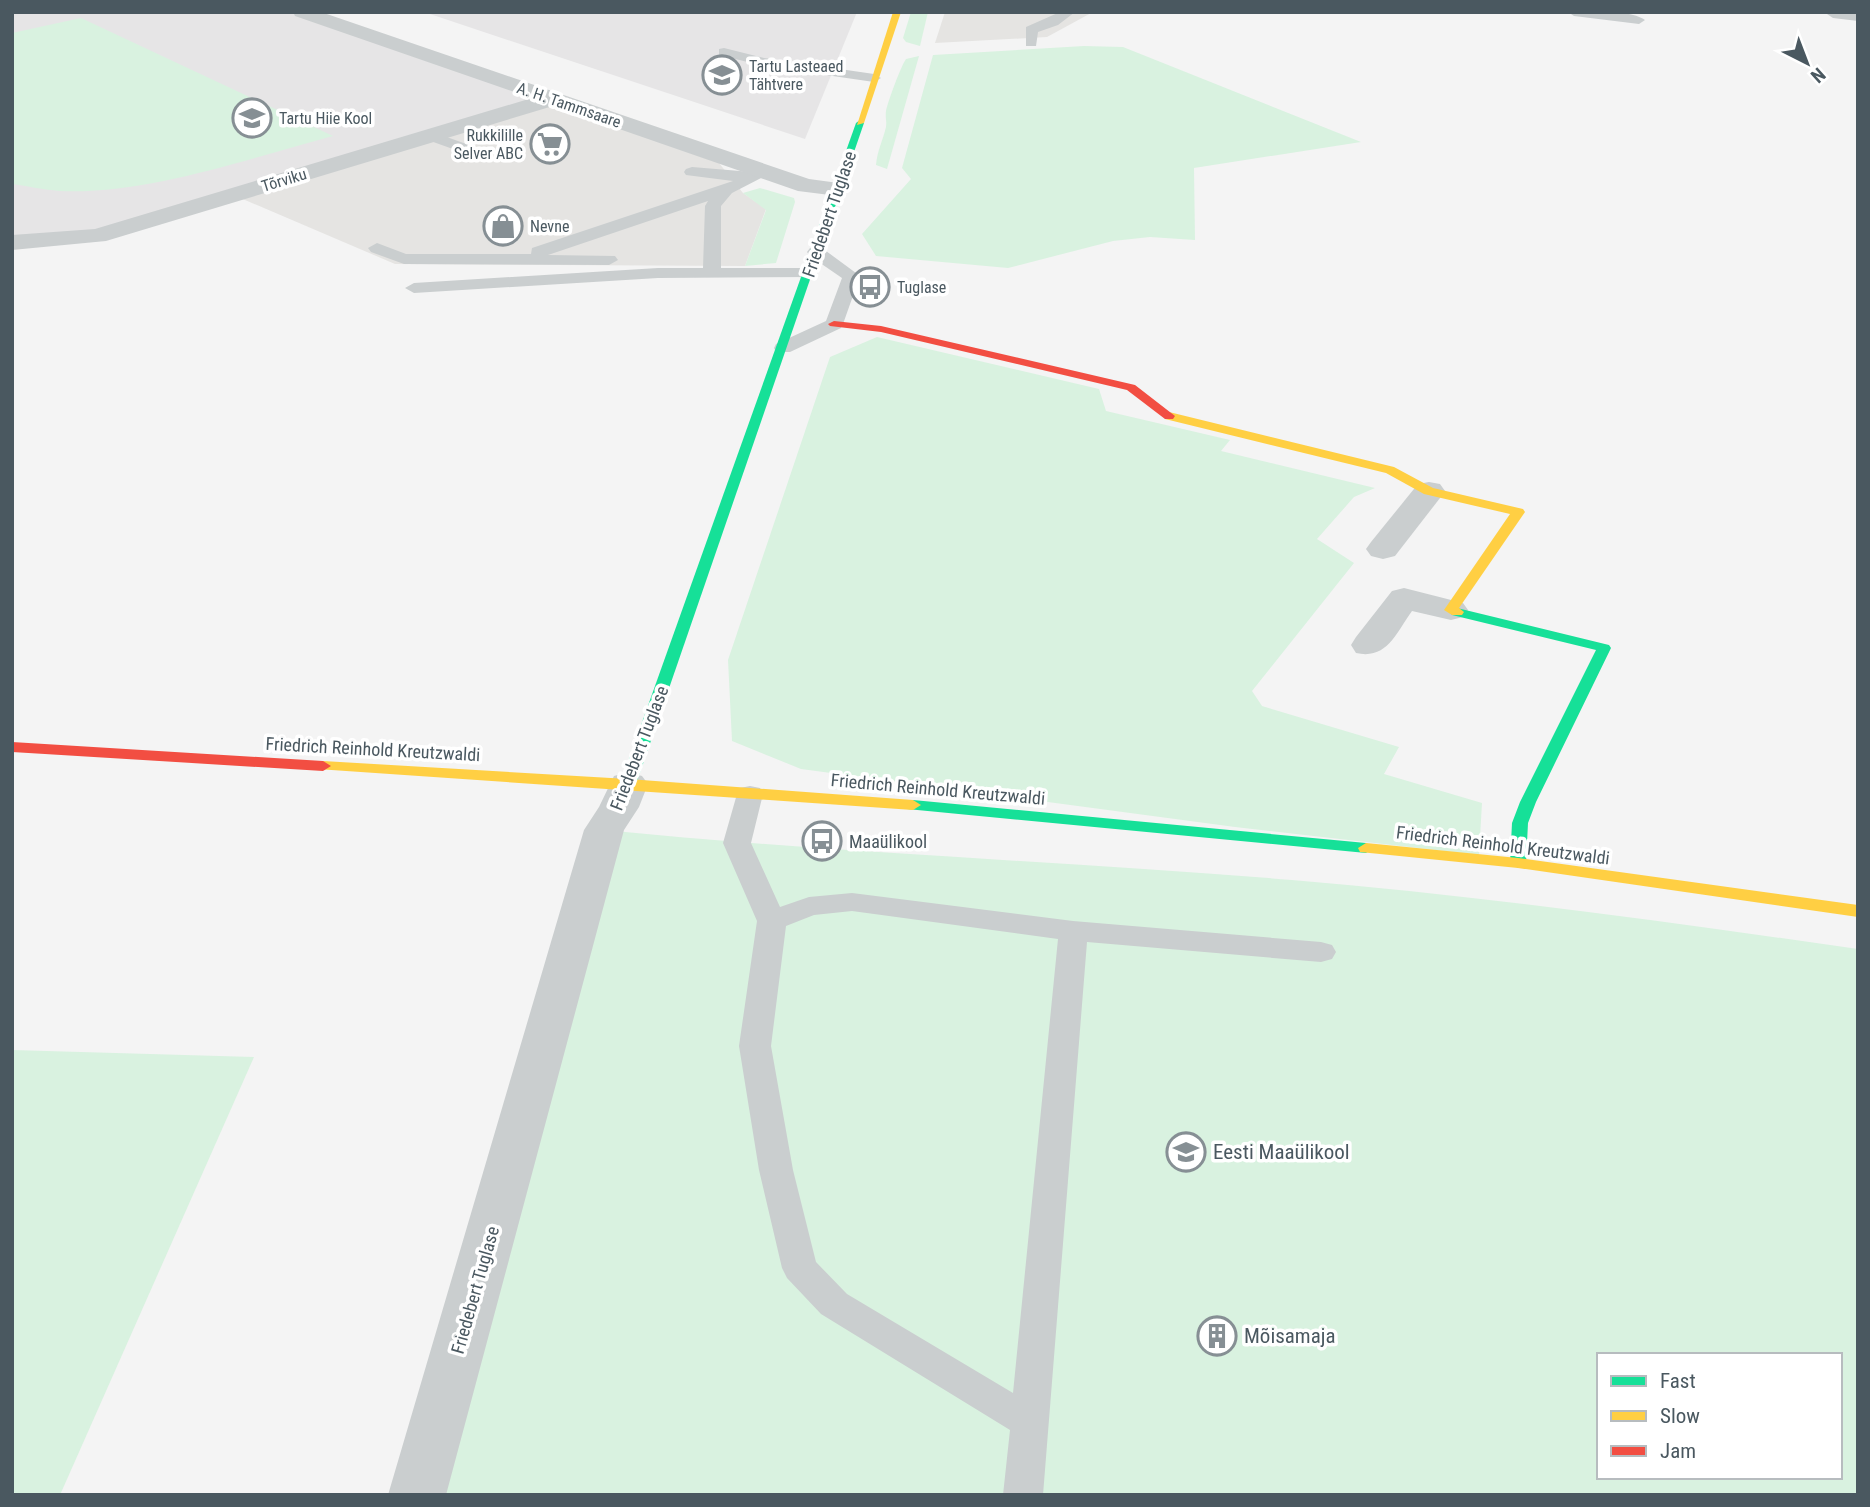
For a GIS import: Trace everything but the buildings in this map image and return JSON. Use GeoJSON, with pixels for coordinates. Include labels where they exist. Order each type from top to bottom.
{"type":"FeatureCollection","features":[{"type":"Feature","properties":{"kind":"street","name":"A. H. Tammsaare"},"geometry":{"type":"LineString","coordinates":[[302,12],[759,174],[806,186],[838,190]]}},
{"type":"Feature","properties":{"kind":"street","name":"Friedebert Tuglase"},"geometry":{"type":"LineString","coordinates":[[427,1494],[604,830],[619,807],[628,784],[783,348],[897,12]]}},
{"type":"Feature","properties":{"kind":"street"},"geometry":{"type":"LineString","coordinates":[[1833,12],[1858,15]]}},
{"type":"Feature","properties":{"kind":"street","name":"Tõrviku"},"geometry":{"type":"LineString","coordinates":[[12,243],[97,236],[553,99]]}},
{"type":"Feature","properties":{"kind":"street"},"geometry":{"type":"LineString","coordinates":[[834,324],[881,329],[1131,387],[1172,419],[1390,470],[1429,491],[1518,512],[1451,610]]}},
{"type":"Feature","properties":{"kind":"street"},"geometry":{"type":"LineString","coordinates":[[1382,550],[1429,491]]}},
{"type":"Feature","properties":{"kind":"street"},"geometry":{"type":"LineString","coordinates":[[1369,645],[1404,598],[1604,648],[1528,802],[1520,823],[1518,863]]}},
{"type":"Feature","properties":{"kind":"street","name":"Friedrich Reinhold Kreutzwaldi"},"geometry":{"type":"LineString","coordinates":[[12,747],[628,784],[988,811],[1518,863],[1858,911]]}},
{"type":"Feature","properties":{"kind":"lane"},"geometry":{"type":"LineString","coordinates":[[1031,43],[1031,30],[1053,22],[1069,12]]}},
{"type":"Feature","properties":{"kind":"lane"},"geometry":{"type":"LineString","coordinates":[[1574,12],[1639,20]]}},
{"type":"Feature","properties":{"kind":"lane"},"geometry":{"type":"LineString","coordinates":[[724,52],[764,62],[874,78]]}},
{"type":"Feature","properties":{"kind":"lane"},"geometry":{"type":"LineString","coordinates":[[430,136],[464,148]]}},
{"type":"Feature","properties":{"kind":"lane"},"geometry":{"type":"LineString","coordinates":[[692,172],[717,176],[759,174]]}},
{"type":"Feature","properties":{"kind":"lane"},"geometry":{"type":"LineString","coordinates":[[514,260],[726,190],[759,174]]}},
{"type":"Feature","properties":{"kind":"lane"},"geometry":{"type":"LineString","coordinates":[[712,267],[713,206],[726,190]]}},
{"type":"Feature","properties":{"kind":"lane"},"geometry":{"type":"LineString","coordinates":[[377,248],[404,259],[514,260],[808,273]]}},
{"type":"Feature","properties":{"kind":"lane"},"geometry":{"type":"LineString","coordinates":[[783,348],[834,324],[851,276],[816,252]]}},
{"type":"Feature","properties":{"kind":"lane"},"geometry":{"type":"LineString","coordinates":[[414,288],[658,273],[712,267]]}},
{"type":"Feature","properties":{"kind":"lane"},"geometry":{"type":"LineString","coordinates":[[750,794],[737,843],[772,921],[755,1046],[776,1170],[800,1268],[834,1304],[1029,1422]]}},
{"type":"Feature","properties":{"kind":"lane"},"geometry":{"type":"LineString","coordinates":[[772,921],[809,906],[852,902],[1073,931],[1321,952]]}},
{"type":"Feature","properties":{"kind":"lane"},"geometry":{"type":"LineString","coordinates":[[1023,1495],[1073,931]]}},
{"type":"Feature","properties":{"kind":"shaded area","name":"Tartu Hiie Kool"},"geometry":{"type":"Polygon","coordinates":[[[12,12],[302,12],[553,99],[150,221],[12,243],[12,12]]]}},
{"type":"Feature","properties":{"kind":"shaded area","name":"Tartu Lasteaed Tähtvere"},"geometry":{"type":"Polygon","coordinates":[[[424,12],[857,12],[805,139],[424,12]]]}},
{"type":"Feature","properties":{"kind":"shaded area"},"geometry":{"type":"Polygon","coordinates":[[[945,12],[1093,12],[1047,37],[935,43],[945,12]]]}},
{"type":"Feature","properties":{"kind":"shaded area"},"geometry":{"type":"Polygon","coordinates":[[[551,104],[719,163],[743,193],[766,209],[745,266],[395,264],[238,197],[551,104]]]}},
{"type":"Feature","properties":{"kind":"green space"},"geometry":{"type":"Polygon","coordinates":[[[911,12],[928,12],[920,46],[906,42],[903,38],[911,12]]]}},
{"type":"Feature","properties":{"kind":"green space"},"geometry":{"type":"Polygon","coordinates":[[[81,18],[333,136],[198,173],[127,187],[60,191],[12,184],[12,33],[81,18]]]}},
{"type":"Feature","properties":{"kind":"green space"},"geometry":{"type":"Polygon","coordinates":[[[1084,46],[1123,47],[1361,142],[1194,168],[1195,240],[1150,237],[1113,241],[1008,268],[876,256],[862,234],[911,179],[902,168],[933,55],[1084,46]]]}},
{"type":"Feature","properties":{"kind":"green space"},"geometry":{"type":"Polygon","coordinates":[[[919,56],[887,169],[876,165],[886,127],[887,106],[906,59],[919,56]]]}},
{"type":"Feature","properties":{"kind":"green space"},"geometry":{"type":"Polygon","coordinates":[[[760,188],[794,198],[795,202],[776,263],[745,266],[766,210],[743,193],[760,188]]]}},
{"type":"Feature","properties":{"kind":"green space"},"geometry":{"type":"Polygon","coordinates":[[[877,337],[1099,389],[1106,411],[1230,440],[1221,451],[1375,488],[1354,497],[1317,539],[1354,563],[1252,691],[1262,706],[1399,747],[1384,774],[1482,803],[1479,855],[1235,827],[801,769],[732,741],[728,660],[830,357],[877,337]]]}},
{"type":"Feature","properties":{"kind":"green space","name":"Eesti Maaülikool"},"geometry":{"type":"Polygon","coordinates":[[[604,830],[776,845],[1363,886],[1576,910],[1858,949],[1858,1495],[417,1495],[604,830]]]}},
{"type":"Feature","properties":{"kind":"green space"},"geometry":{"type":"Polygon","coordinates":[[[12,1050],[254,1057],[60,1495],[12,1495],[12,1050]]]}},
{"type":"Feature","properties":{"kind":"traffic: fast"},"geometry":{"type":"LineString","coordinates":[[628,784],[860,123]]}},
{"type":"Feature","properties":{"kind":"traffic: fast"},"geometry":{"type":"LineString","coordinates":[[1457,612],[1604,648],[1528,802],[1520,823],[1518,863]]}},
{"type":"Feature","properties":{"kind":"traffic: fast"},"geometry":{"type":"LineString","coordinates":[[913,805],[1366,848]]}},
{"type":"Feature","properties":{"kind":"traffic: slow"},"geometry":{"type":"LineString","coordinates":[[860,123],[897,12]]}},
{"type":"Feature","properties":{"kind":"traffic: slow"},"geometry":{"type":"LineString","coordinates":[[1169,416],[1390,470],[1429,491],[1518,512],[1451,610],[1457,612]]}},
{"type":"Feature","properties":{"kind":"traffic: slow"},"geometry":{"type":"LineString","coordinates":[[323,766],[628,784],[913,805]]}},
{"type":"Feature","properties":{"kind":"traffic: slow"},"geometry":{"type":"LineString","coordinates":[[1366,848],[1518,863],[1858,911]]}},
{"type":"Feature","properties":{"kind":"traffic: jam"},"geometry":{"type":"LineString","coordinates":[[834,324],[881,329],[1131,387],[1169,416]]}},
{"type":"Feature","properties":{"kind":"traffic: jam"},"geometry":{"type":"LineString","coordinates":[[12,747],[323,766]]}},
{"type":"Feature","properties":{"kind":"place","name":"Tartu Lasteaed Tähtvere"},"geometry":{"type":"Point","coordinates":[722,75]}},
{"type":"Feature","properties":{"kind":"place","name":"Tartu Hiie Kool"},"geometry":{"type":"Point","coordinates":[252,118]}},
{"type":"Feature","properties":{"kind":"place","name":"Rukkilille Selver ABC"},"geometry":{"type":"Point","coordinates":[550,144]}},
{"type":"Feature","properties":{"kind":"place","name":"Nevne"},"geometry":{"type":"Point","coordinates":[503,226]}},
{"type":"Feature","properties":{"kind":"place","name":"Tuglase"},"geometry":{"type":"Point","coordinates":[870,287]}},
{"type":"Feature","properties":{"kind":"place","name":"Maaülikool"},"geometry":{"type":"Point","coordinates":[822,841]}},
{"type":"Feature","properties":{"kind":"place","name":"Eesti Maaülikool"},"geometry":{"type":"Point","coordinates":[1186,1152]}},
{"type":"Feature","properties":{"kind":"place","name":"Mõisamaja"},"geometry":{"type":"Point","coordinates":[1217,1336]}}]}
